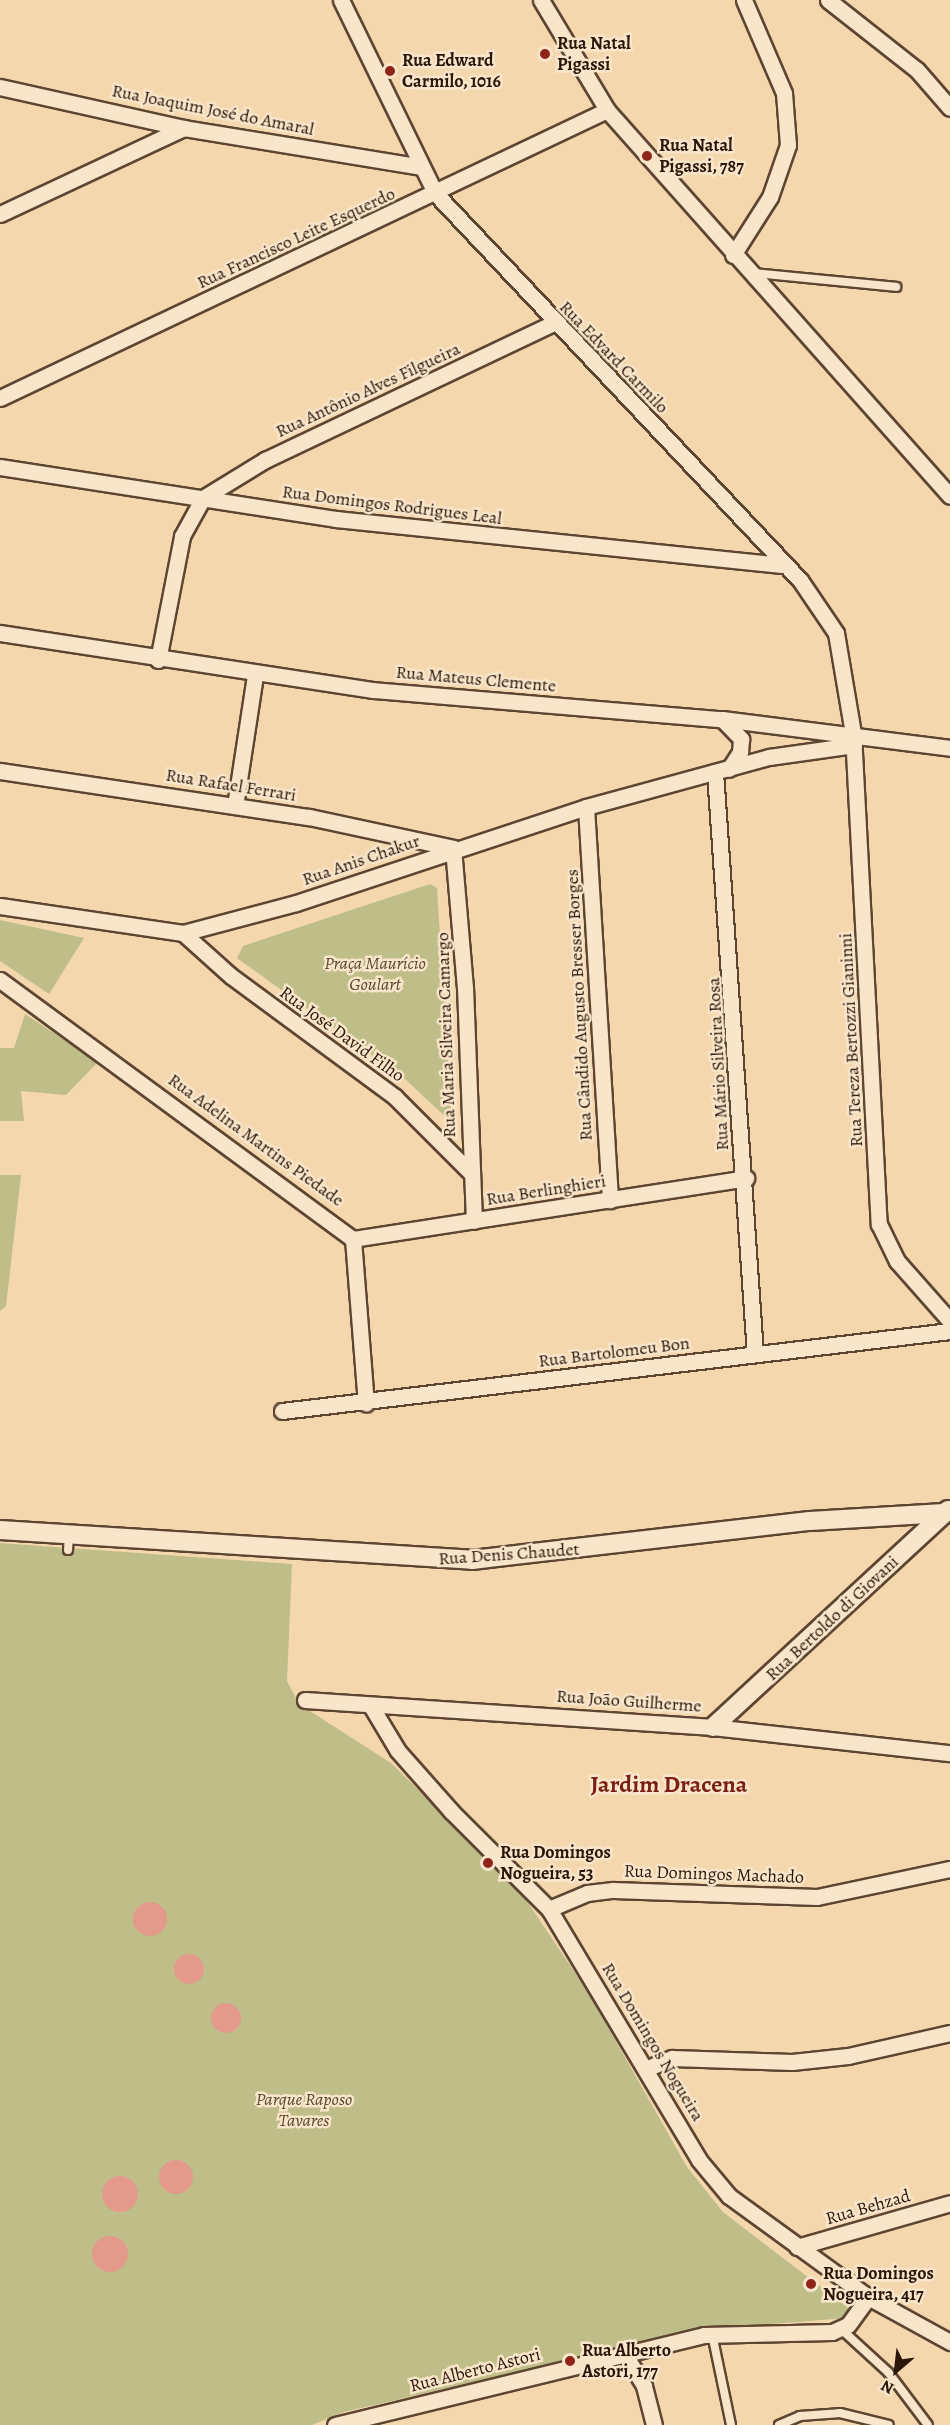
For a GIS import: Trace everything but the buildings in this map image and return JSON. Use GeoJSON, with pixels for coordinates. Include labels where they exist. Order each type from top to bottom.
{"type":"FeatureCollection","features":[{"type":"Feature","properties":{"kind":"street","name":"Rua Edvard Carmilo"},"geometry":{"type":"LineString","coordinates":[[341,0],[435,193],[554,323],[815,598],[836,633],[853,739]]}},
{"type":"Feature","properties":{"kind":"street"},"geometry":{"type":"LineString","coordinates":[[541,0],[607,110],[748,273],[950,496]]}},
{"type":"Feature","properties":{"kind":"street"},"geometry":{"type":"LineString","coordinates":[[733,255],[770,198],[788,145],[784,93],[744,0]]}},
{"type":"Feature","properties":{"kind":"street"},"geometry":{"type":"LineString","coordinates":[[828,0],[917,70],[950,108]]}},
{"type":"Feature","properties":{"kind":"street","name":"Rua Joaquim José do Amaral"},"geometry":{"type":"LineString","coordinates":[[0,87],[184,128],[421,167]]}},
{"type":"Feature","properties":{"kind":"street","name":"Rua Francisco Leite Esquerdo"},"geometry":{"type":"LineString","coordinates":[[0,398],[607,110]]}},
{"type":"Feature","properties":{"kind":"street"},"geometry":{"type":"LineString","coordinates":[[0,214],[184,128]]}},
{"type":"Feature","properties":{"kind":"street","name":"Rua Antônio Alves Filgueira"},"geometry":{"type":"LineString","coordinates":[[203,498],[265,460],[554,323]]}},
{"type":"Feature","properties":{"kind":"street","name":"Rua Domingos Rodrigues Leal"},"geometry":{"type":"LineString","coordinates":[[0,467],[347,521],[782,565]]}},
{"type":"Feature","properties":{"kind":"street"},"geometry":{"type":"LineString","coordinates":[[158,660],[182,536],[203,498]]}},
{"type":"Feature","properties":{"kind":"street","name":"Rua Mateus Clemente"},"geometry":{"type":"LineString","coordinates":[[0,633],[255,675],[722,719],[853,739],[950,748]]}},
{"type":"Feature","properties":{"kind":"street"},"geometry":{"type":"LineString","coordinates":[[235,806],[255,675]]}},
{"type":"Feature","properties":{"kind":"street"},"geometry":{"type":"LineString","coordinates":[[722,719],[741,739],[740,752],[722,770]]}},
{"type":"Feature","properties":{"kind":"street","name":"Rua Anis Chakur"},"geometry":{"type":"LineString","coordinates":[[0,906],[183,933],[296,903],[453,848],[586,807],[722,770],[853,739]]}},
{"type":"Feature","properties":{"kind":"street","name":"Rua Tereza Bertozzi Gianinni"},"geometry":{"type":"LineString","coordinates":[[853,739],[879,1224],[897,1261],[950,1321]]}},
{"type":"Feature","properties":{"kind":"street","name":"Rua Mário Silveira Rosa"},"geometry":{"type":"LineString","coordinates":[[722,770],[754,1354]]}},
{"type":"Feature","properties":{"kind":"street","name":"Rua Rafael Ferrari"},"geometry":{"type":"LineString","coordinates":[[0,771],[235,806],[453,848]]}},
{"type":"Feature","properties":{"kind":"street","name":"Rua Cândido Augusto Bresser Borges"},"geometry":{"type":"LineString","coordinates":[[586,807],[610,1200]]}},
{"type":"Feature","properties":{"kind":"street","name":"Rua Maria Silveira Camargo"},"geometry":{"type":"LineString","coordinates":[[453,848],[465,987],[474,1221]]}},
{"type":"Feature","properties":{"kind":"street","name":"Rua José David Filho"},"geometry":{"type":"LineString","coordinates":[[183,933],[231,976],[395,1097],[471,1173]]}},
{"type":"Feature","properties":{"kind":"street","name":"Rua Adelina Martins Piedade"},"geometry":{"type":"LineString","coordinates":[[0,980],[353,1239]]}},
{"type":"Feature","properties":{"kind":"street","name":"Rua Berlinghieri"},"geometry":{"type":"LineString","coordinates":[[353,1239],[746,1178]]}},
{"type":"Feature","properties":{"kind":"street"},"geometry":{"type":"LineString","coordinates":[[353,1239],[366,1403]]}},
{"type":"Feature","properties":{"kind":"street","name":"Rua Bartolomeu Bon"},"geometry":{"type":"LineString","coordinates":[[282,1411],[366,1403],[950,1331]]}},
{"type":"Feature","properties":{"kind":"street","name":"Rua Denis Chaudet"},"geometry":{"type":"LineString","coordinates":[[0,1530],[69,1543],[472,1560],[810,1521],[947,1511]]}},
{"type":"Feature","properties":{"kind":"street","name":"Rua Bertoldo di Giovani"},"geometry":{"type":"LineString","coordinates":[[713,1727],[947,1511]]}},
{"type":"Feature","properties":{"kind":"street","name":"Rua João Guilherme"},"geometry":{"type":"LineString","coordinates":[[304,1700],[371,1707],[713,1727],[950,1753]]}},
{"type":"Feature","properties":{"kind":"street","name":"Rua Domingos Nogueira"},"geometry":{"type":"LineString","coordinates":[[371,1707],[398,1751],[443,1802],[549,1909],[648,2068],[699,2160],[758,2222],[868,2297],[950,2342]]}},
{"type":"Feature","properties":{"kind":"street","name":"Rua Domingos Machado"},"geometry":{"type":"LineString","coordinates":[[549,1909],[587,1893],[613,1890],[817,1897],[950,1869]]}},
{"type":"Feature","properties":{"kind":"street"},"geometry":{"type":"LineString","coordinates":[[648,2068],[672,2058],[792,2062],[848,2056],[950,2033]]}},
{"type":"Feature","properties":{"kind":"street","name":"Rua Behzad"},"geometry":{"type":"LineString","coordinates":[[797,2247],[950,2203]]}},
{"type":"Feature","properties":{"kind":"street"},"geometry":{"type":"LineString","coordinates":[[841,2328],[868,2297]]}},
{"type":"Feature","properties":{"kind":"street","name":"Rua Alberto Astori"},"geometry":{"type":"LineString","coordinates":[[334,2425],[712,2334],[841,2328]]}},
{"type":"Feature","properties":{"kind":"street"},"geometry":{"type":"LineString","coordinates":[[625,2355],[644,2386],[654,2425]]}},
{"type":"Feature","properties":{"kind":"lane"},"geometry":{"type":"LineString","coordinates":[[748,273],[896,287]]}},
{"type":"Feature","properties":{"kind":"lane"},"geometry":{"type":"LineString","coordinates":[[841,2328],[888,2372],[927,2425]]}},
{"type":"Feature","properties":{"kind":"lane"},"geometry":{"type":"LineString","coordinates":[[712,2334],[731,2425]]}},
{"type":"Feature","properties":{"kind":"lane"},"geometry":{"type":"LineString","coordinates":[[780,2425],[800,2416],[840,2413],[860,2414],[889,2425]]}},
{"type":"Feature","properties":{"kind":"green space","name":"Praça Maurício Goulart"},"geometry":{"type":"Polygon","coordinates":[[[430,884],[437,888],[452,1123],[405,1079],[237,958],[243,946],[430,884]]]}},
{"type":"Feature","properties":{"kind":"green space"},"geometry":{"type":"Polygon","coordinates":[[[0,920],[84,938],[49,994],[0,961],[0,920]]]}},
{"type":"Feature","properties":{"kind":"green space"},"geometry":{"type":"Polygon","coordinates":[[[25,1014],[98,1062],[66,1095],[21,1091],[24,1121],[0,1121],[0,1048],[14,1048],[25,1014]]]}},
{"type":"Feature","properties":{"kind":"green space"},"geometry":{"type":"Polygon","coordinates":[[[0,1175],[21,1175],[6,1306],[0,1311],[0,1175]]]}},
{"type":"Feature","properties":{"kind":"green space","name":"Parque Raposo Tavares"},"geometry":{"type":"Polygon","coordinates":[[[0,1543],[292,1564],[287,1681],[299,1704],[391,1763],[516,1885],[588,1992],[687,2167],[723,2212],[860,2317],[698,2330],[344,2412],[312,2425],[0,2425],[0,1543]]]}},
{"type":"Feature","properties":{"kind":"place","name":"Rua Natal Pigassi"},"geometry":{"type":"Point","coordinates":[545,54]}},
{"type":"Feature","properties":{"kind":"place","name":"Rua Edward Carmilo, 1016"},"geometry":{"type":"Point","coordinates":[390,71]}},
{"type":"Feature","properties":{"kind":"place","name":"Rua Natal Pigassi, 787"},"geometry":{"type":"Point","coordinates":[647,156]}},
{"type":"Feature","properties":{"kind":"place","name":"Rua Domingos Nogueira, 53"},"geometry":{"type":"Point","coordinates":[488,1863]}},
{"type":"Feature","properties":{"kind":"place","name":"Rua Domingos Nogueira, 417"},"geometry":{"type":"Point","coordinates":[811,2284]}},
{"type":"Feature","properties":{"kind":"place","name":"Rua Alberto Astori, 177"},"geometry":{"type":"Point","coordinates":[570,2361]}},
{"type":"Feature","properties":{"kind":"district","name":"Jardim Dracena"},"geometry":{"type":"Point","coordinates":[669,1785]}}]}
